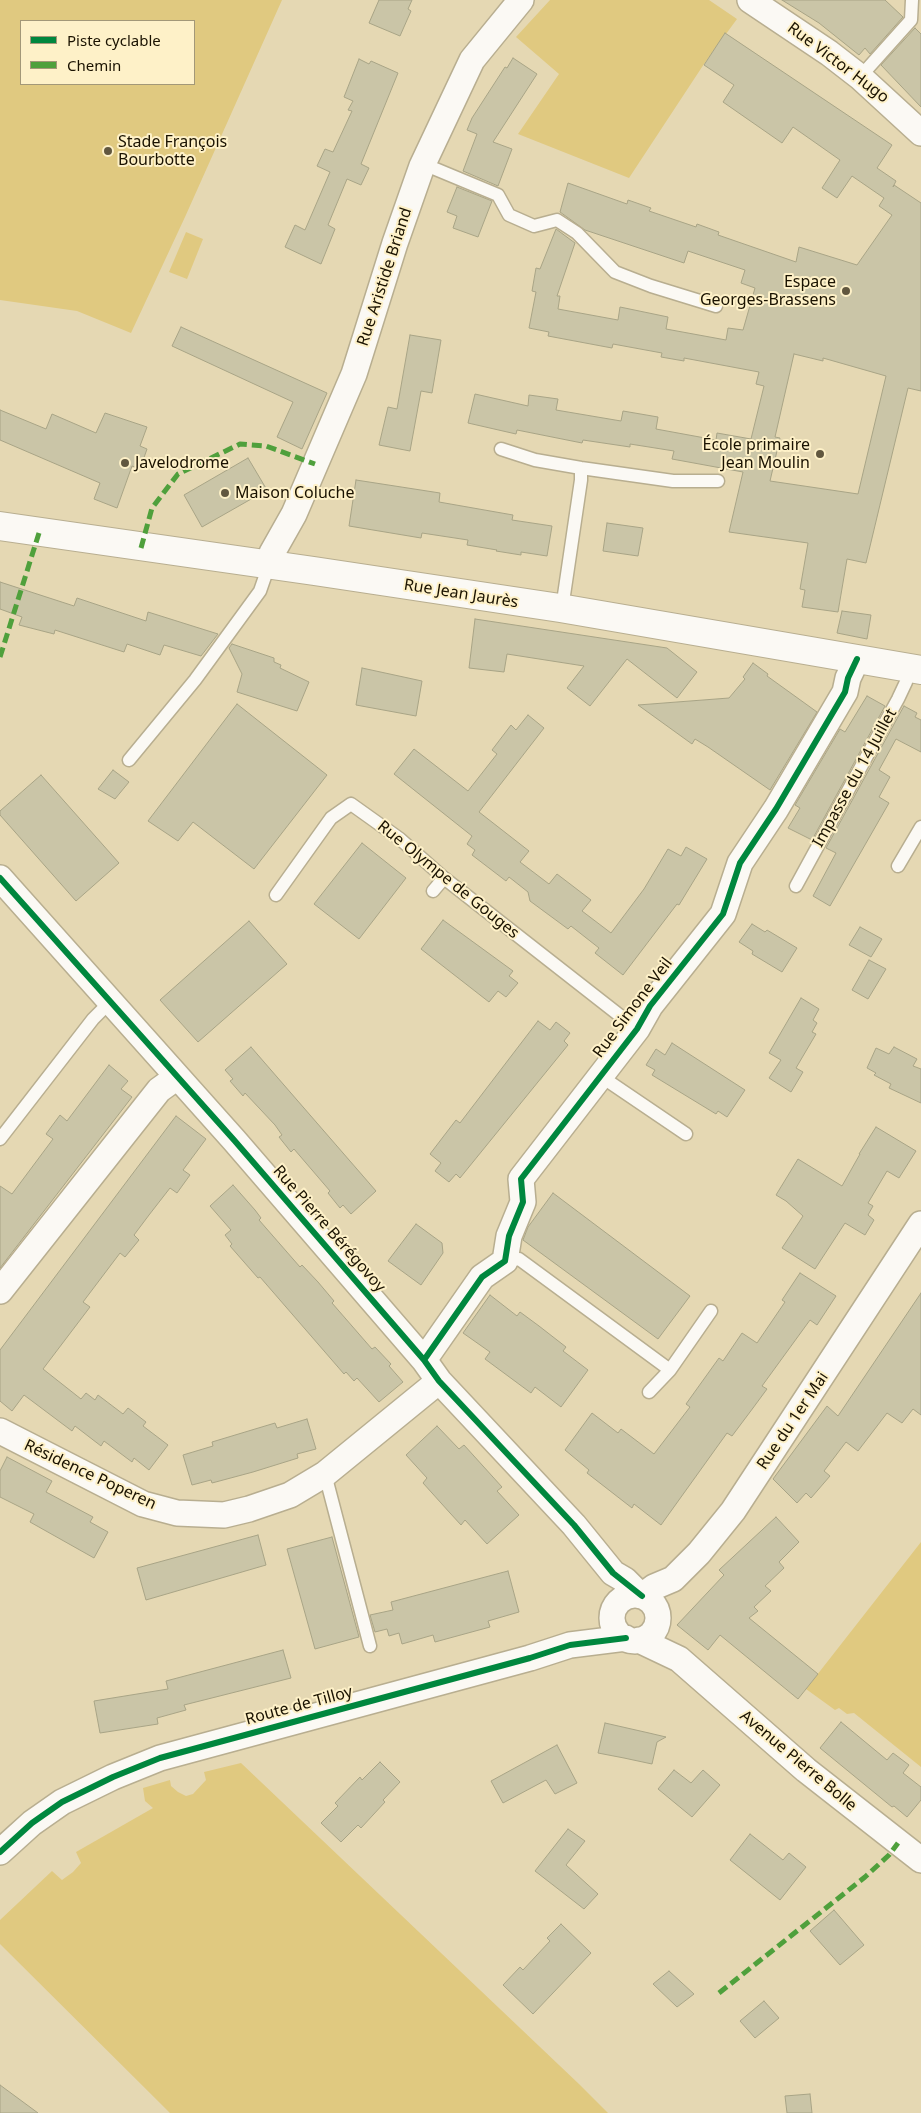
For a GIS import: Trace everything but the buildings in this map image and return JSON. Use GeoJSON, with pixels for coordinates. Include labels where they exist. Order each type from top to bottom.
{"type":"FeatureCollection","features":[{"type":"Feature","properties":{"kind":"main road","name":"Rue Jean Jaurès"},"geometry":{"type":"LineString","coordinates":[[0,526],[560,608],[914,669]]}},
{"type":"Feature","properties":{"kind":"street","name":"Rue Aristide Briand"},"geometry":{"type":"LineString","coordinates":[[269,565],[272,553],[294,514],[354,374],[394,243],[422,166],[472,60],[521,0]]}},
{"type":"Feature","properties":{"kind":"street","name":"Rue Victor Hugo"},"geometry":{"type":"LineString","coordinates":[[750,0],[860,76],[921,132]]}},
{"type":"Feature","properties":{"kind":"street","name":"Rue Simone Veil"},"geometry":{"type":"LineString","coordinates":[[505,1261],[509,1236],[523,1202],[521,1179],[599,1075],[637,1029],[650,1006],[723,914],[740,863],[776,809],[845,692],[848,678],[857,659]]}},
{"type":"Feature","properties":{"kind":"street","name":"Rue Pierre Bérégovoy"},"geometry":{"type":"LineString","coordinates":[[0,878],[234,1140],[424,1360],[439,1381],[574,1525],[613,1573],[625,1580],[641,1595]]}},
{"type":"Feature","properties":{"kind":"street"},"geometry":{"type":"LineString","coordinates":[[0,1291],[160,1090],[177,1077]]}},
{"type":"Feature","properties":{"kind":"street","name":"Rue du 1er Mai"},"geometry":{"type":"LineString","coordinates":[[641,1595],[673,1579],[699,1553],[733,1511],[921,1224]]}},
{"type":"Feature","properties":{"kind":"street"},"geometry":{"type":"LineString","coordinates":[[424,1360],[482,1277],[505,1261]]}},
{"type":"Feature","properties":{"kind":"street","name":"Résidence Poperen"},"geometry":{"type":"LineString","coordinates":[[0,1431],[143,1504],[177,1513],[224,1515],[249,1509],[290,1495],[325,1474],[439,1381]]}},
{"type":"Feature","properties":{"kind":"street"},"geometry":{"type":"LineString","coordinates":[[613,1573],[613,1624],[618,1633],[632,1640],[652,1633],[658,1619],[656,1607],[648,1598],[641,1595],[630,1595],[622,1599],[614,1610]]}},
{"type":"Feature","properties":{"kind":"street","name":"Route de Tilloy"},"geometry":{"type":"LineString","coordinates":[[570,1645],[600,1625],[614,1610]]}},
{"type":"Feature","properties":{"kind":"street","name":"Avenue Pierre Bolle"},"geometry":{"type":"LineString","coordinates":[[658,1619],[679,1658],[806,1770],[921,1860]]}},
{"type":"Feature","properties":{"kind":"street","name":"Route de Tilloy"},"geometry":{"type":"LineString","coordinates":[[0,1852],[32,1824],[62,1802],[120,1774],[160,1758],[530,1658],[570,1645],[632,1640]]}},
{"type":"Feature","properties":{"kind":"street","name":"Avenue Pierre Bolle"},"geometry":{"type":"LineString","coordinates":[[632,1640],[679,1658]]}},
{"type":"Feature","properties":{"kind":"lane"},"geometry":{"type":"LineString","coordinates":[[860,76],[911,20],[912,0]]}},
{"type":"Feature","properties":{"kind":"lane"},"geometry":{"type":"LineString","coordinates":[[422,166],[433,168],[498,195],[509,215],[534,226],[557,220],[578,233],[615,272],[651,286],[716,306]]}},
{"type":"Feature","properties":{"kind":"lane"},"geometry":{"type":"LineString","coordinates":[[500,449],[536,460],[581,468],[673,480],[718,481]]}},
{"type":"Feature","properties":{"kind":"lane"},"geometry":{"type":"LineString","coordinates":[[560,608],[581,480],[581,468]]}},
{"type":"Feature","properties":{"kind":"lane"},"geometry":{"type":"LineString","coordinates":[[129,760],[195,680],[260,591],[269,565]]}},
{"type":"Feature","properties":{"kind":"lane","name":"Impasse du 14 Juillet"},"geometry":{"type":"LineString","coordinates":[[796,886],[914,669]]}},
{"type":"Feature","properties":{"kind":"lane","name":"Rue Olympe de Gouges"},"geometry":{"type":"LineString","coordinates":[[276,895],[331,818],[351,804],[400,839],[444,878],[637,1029]]}},
{"type":"Feature","properties":{"kind":"lane"},"geometry":{"type":"LineString","coordinates":[[898,866],[921,827]]}},
{"type":"Feature","properties":{"kind":"lane"},"geometry":{"type":"LineString","coordinates":[[433,891],[444,878]]}},
{"type":"Feature","properties":{"kind":"lane"},"geometry":{"type":"LineString","coordinates":[[0,1139],[93,1019],[110,1002]]}},
{"type":"Feature","properties":{"kind":"lane"},"geometry":{"type":"LineString","coordinates":[[599,1075],[686,1134]]}},
{"type":"Feature","properties":{"kind":"lane"},"geometry":{"type":"LineString","coordinates":[[505,1261],[519,1259],[670,1370]]}},
{"type":"Feature","properties":{"kind":"lane"},"geometry":{"type":"LineString","coordinates":[[649,1392],[670,1370],[711,1311]]}},
{"type":"Feature","properties":{"kind":"lane"},"geometry":{"type":"LineString","coordinates":[[325,1474],[370,1646]]}},
{"type":"Feature","properties":{"kind":"shaded area","name":"Stade François Bourbotte"},"geometry":{"type":"Polygon","coordinates":[[[0,0],[282,0],[131,333],[77,311],[0,300],[0,0]]]}},
{"type":"Feature","properties":{"kind":"shaded area"},"geometry":{"type":"Polygon","coordinates":[[[550,0],[709,0],[737,19],[704,64],[629,178],[518,134],[559,74],[516,37],[550,0]]]}},
{"type":"Feature","properties":{"kind":"shaded area"},"geometry":{"type":"Polygon","coordinates":[[[186,232],[203,239],[187,279],[169,272],[186,232]]]}},
{"type":"Feature","properties":{"kind":"shaded area"},"geometry":{"type":"Polygon","coordinates":[[[921,1542],[921,1767],[854,1713],[847,1714],[839,1708],[835,1710],[806,1689],[921,1542]]]}},
{"type":"Feature","properties":{"kind":"shaded area"},"geometry":{"type":"Polygon","coordinates":[[[241,1763],[608,2113],[170,2113],[0,1944],[0,1920],[52,1871],[62,1880],[73,1872],[81,1863],[76,1852],[153,1808],[145,1801],[143,1788],[170,1780],[171,1786],[186,1796],[193,1794],[206,1780],[204,1772],[241,1763]]]}},
{"type":"Feature","properties":{"kind":"marked path"},"geometry":{"type":"LineString","coordinates":[[141,548],[152,508],[178,474],[240,444],[266,446],[315,464]]}},
{"type":"Feature","properties":{"kind":"marked path"},"geometry":{"type":"LineString","coordinates":[[0,657],[39,533]]}},
{"type":"Feature","properties":{"kind":"marked path"},"geometry":{"type":"LineString","coordinates":[[719,1993],[865,1877],[889,1855],[898,1843]]}},
{"type":"Feature","properties":{"kind":"cycle path"},"geometry":{"type":"LineString","coordinates":[[424,1360],[482,1277],[505,1261],[509,1236],[523,1202],[521,1179],[637,1029],[650,1006],[723,914],[740,863],[776,809],[845,692],[848,678],[857,659]]}},
{"type":"Feature","properties":{"kind":"cycle path"},"geometry":{"type":"LineString","coordinates":[[0,878],[234,1140],[424,1360],[439,1381],[574,1525],[613,1573],[642,1596]]}},
{"type":"Feature","properties":{"kind":"cycle path"},"geometry":{"type":"LineString","coordinates":[[0,1852],[32,1823],[62,1802],[113,1777],[160,1758],[530,1658],[570,1645],[626,1638]]}},
{"type":"Feature","properties":{"kind":"place","name":"Stade François Bourbotte"},"geometry":{"type":"Point","coordinates":[108,151]}},
{"type":"Feature","properties":{"kind":"place","name":"Espace Georges-Brassens"},"geometry":{"type":"Point","coordinates":[846,291]}},
{"type":"Feature","properties":{"kind":"place","name":"École primaire Jean Moulin"},"geometry":{"type":"Point","coordinates":[820,454]}},
{"type":"Feature","properties":{"kind":"place","name":"Javelodrome"},"geometry":{"type":"Point","coordinates":[125,463]}},
{"type":"Feature","properties":{"kind":"place","name":"Maison Coluche"},"geometry":{"type":"Point","coordinates":[225,493]}}]}
